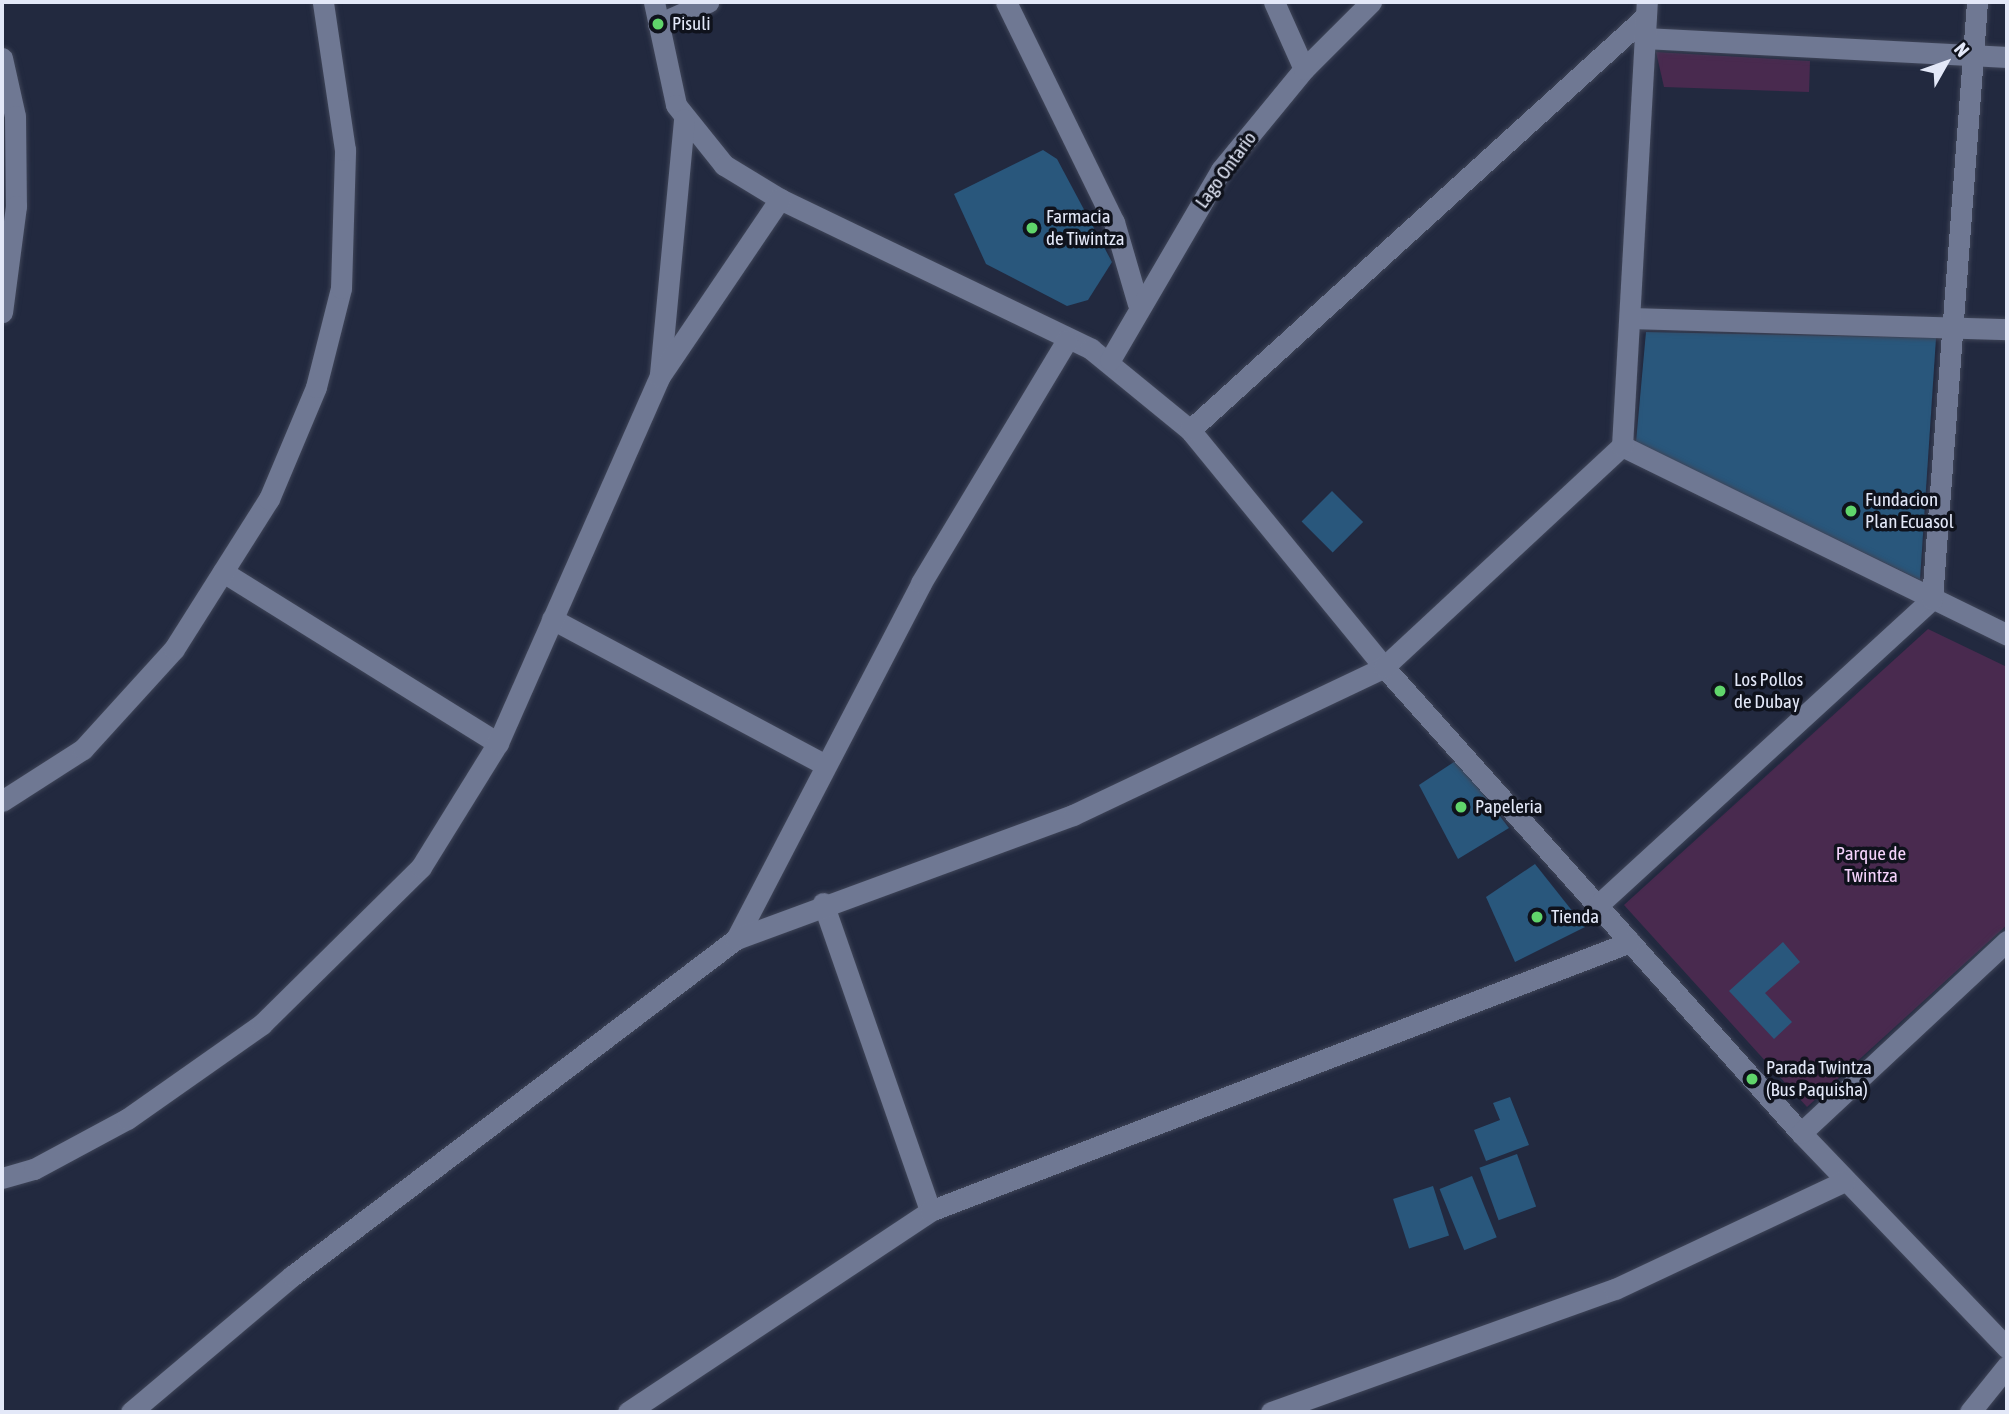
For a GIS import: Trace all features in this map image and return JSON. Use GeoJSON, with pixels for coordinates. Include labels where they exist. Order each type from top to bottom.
{"type":"FeatureCollection","features":[{"type":"Feature","properties":{"kind":"street"},"geometry":{"type":"LineString","coordinates":[[2,801],[83,749],[174,649],[269,499],[316,387],[341,288],[345,150],[323,2]]}},
{"type":"Feature","properties":{"kind":"street"},"geometry":{"type":"LineString","coordinates":[[653,2],[676,105],[684,119],[724,165],[779,199],[1110,360],[1190,430],[1384,667],[1844,1181],[2007,1348]]}},
{"type":"Feature","properties":{"kind":"street"},"geometry":{"type":"LineString","coordinates":[[658,24],[708,2]]}},
{"type":"Feature","properties":{"kind":"street"},"geometry":{"type":"LineString","coordinates":[[1006,2],[1114,222],[1138,304]]}},
{"type":"Feature","properties":{"kind":"street"},"geometry":{"type":"LineString","coordinates":[[1273,2],[1304,69]]}},
{"type":"Feature","properties":{"kind":"street","name":"Lago Ontario"},"geometry":{"type":"LineString","coordinates":[[1110,360],[1138,304],[1222,170],[1304,69],[1371,2]]}},
{"type":"Feature","properties":{"kind":"street"},"geometry":{"type":"LineString","coordinates":[[1598,905],[1932,599],[1977,2]]}},
{"type":"Feature","properties":{"kind":"street"},"geometry":{"type":"LineString","coordinates":[[131,1412],[292,1276],[736,939],[823,903],[1073,815],[1384,667],[1622,446],[1632,318],[1646,19]]}},
{"type":"Feature","properties":{"kind":"street"},"geometry":{"type":"LineString","coordinates":[[1190,430],[1646,19],[1971,56],[2007,57]]}},
{"type":"Feature","properties":{"kind":"street"},"geometry":{"type":"LineString","coordinates":[[2,58],[15,116],[16,206],[2,312]]}},
{"type":"Feature","properties":{"kind":"street"},"geometry":{"type":"LineString","coordinates":[[660,376],[684,119]]}},
{"type":"Feature","properties":{"kind":"street"},"geometry":{"type":"LineString","coordinates":[[2,1178],[34,1169],[127,1119],[262,1024],[421,867],[498,743],[660,376],[779,199]]}},
{"type":"Feature","properties":{"kind":"street"},"geometry":{"type":"LineString","coordinates":[[1632,318],[2007,329]]}},
{"type":"Feature","properties":{"kind":"street"},"geometry":{"type":"LineString","coordinates":[[736,939],[823,764],[921,583],[1068,340]]}},
{"type":"Feature","properties":{"kind":"street"},"geometry":{"type":"LineString","coordinates":[[1622,446],[2007,635]]}},
{"type":"Feature","properties":{"kind":"street"},"geometry":{"type":"LineString","coordinates":[[223,572],[498,743]]}},
{"type":"Feature","properties":{"kind":"street"},"geometry":{"type":"LineString","coordinates":[[552,620],[823,764]]}},
{"type":"Feature","properties":{"kind":"street"},"geometry":{"type":"LineString","coordinates":[[823,903],[930,1211]]}},
{"type":"Feature","properties":{"kind":"street"},"geometry":{"type":"LineString","coordinates":[[1801,1133],[2007,941]]}},
{"type":"Feature","properties":{"kind":"street"},"geometry":{"type":"LineString","coordinates":[[628,1412],[930,1211],[1630,942]]}},
{"type":"Feature","properties":{"kind":"street"},"geometry":{"type":"LineString","coordinates":[[1271,1412],[1615,1289],[1844,1181]]}},
{"type":"Feature","properties":{"kind":"street"},"geometry":{"type":"LineString","coordinates":[[1970,1412],[2007,1366]]}},
{"type":"Feature","properties":{"kind":"green space"},"geometry":{"type":"Polygon","coordinates":[[[1656,52],[1810,61],[1809,92],[1664,87],[1656,52]]]}},
{"type":"Feature","properties":{"kind":"green space","name":"Parque de Twintza"},"geometry":{"type":"Polygon","coordinates":[[[1928,629],[2007,667],[2007,925],[1807,1107],[1624,905],[1928,629]]]}},
{"type":"Feature","properties":{"kind":"building","name":"Farmacia de Tiwintza"},"geometry":{"type":"Polygon","coordinates":[[[1043,150],[1057,159],[1112,262],[1088,300],[1067,306],[986,264],[954,194],[1043,150]]]}},
{"type":"Feature","properties":{"kind":"building","name":"Fundacion Plan Ecuasol"},"geometry":{"type":"Polygon","coordinates":[[[1646,332],[1936,338],[1920,580],[1636,442],[1646,332]]]}},
{"type":"Feature","properties":{"kind":"building"},"geometry":{"type":"Polygon","coordinates":[[[1332,491],[1363,522],[1333,553],[1302,521],[1332,491]]]}},
{"type":"Feature","properties":{"kind":"building","name":"Papeleria"},"geometry":{"type":"Polygon","coordinates":[[[1457,760],[1509,828],[1458,859],[1419,785],[1457,760]]]}},
{"type":"Feature","properties":{"kind":"building","name":"Tienda"},"geometry":{"type":"Polygon","coordinates":[[[1535,864],[1585,927],[1515,962],[1486,897],[1535,864]]]}},
{"type":"Feature","properties":{"kind":"building"},"geometry":{"type":"Polygon","coordinates":[[[1783,942],[1800,962],[1765,993],[1792,1022],[1774,1039],[1729,991],[1783,942]]]}},
{"type":"Feature","properties":{"kind":"building"},"geometry":{"type":"Polygon","coordinates":[[[1510,1097],[1529,1145],[1486,1161],[1474,1130],[1500,1120],[1493,1103],[1510,1097]]]}},
{"type":"Feature","properties":{"kind":"building"},"geometry":{"type":"Polygon","coordinates":[[[1517,1154],[1536,1207],[1499,1220],[1479,1168],[1517,1154]]]}},
{"type":"Feature","properties":{"kind":"building"},"geometry":{"type":"Polygon","coordinates":[[[1472,1176],[1497,1237],[1464,1250],[1440,1189],[1472,1176]]]}},
{"type":"Feature","properties":{"kind":"building"},"geometry":{"type":"Polygon","coordinates":[[[1433,1186],[1449,1235],[1409,1248],[1393,1199],[1433,1186]]]}},
{"type":"Feature","properties":{"kind":"place","name":"Pisuli"},"geometry":{"type":"Point","coordinates":[658,24]}},
{"type":"Feature","properties":{"kind":"place","name":"Farmacia de Tiwintza"},"geometry":{"type":"Point","coordinates":[1032,228]}},
{"type":"Feature","properties":{"kind":"place","name":"Fundacion Plan Ecuasol"},"geometry":{"type":"Point","coordinates":[1851,511]}},
{"type":"Feature","properties":{"kind":"place","name":"Los Pollos de Dubay"},"geometry":{"type":"Point","coordinates":[1720,691]}},
{"type":"Feature","properties":{"kind":"place","name":"Papeleria"},"geometry":{"type":"Point","coordinates":[1461,807]}},
{"type":"Feature","properties":{"kind":"place","name":"Tienda"},"geometry":{"type":"Point","coordinates":[1537,917]}},
{"type":"Feature","properties":{"kind":"place","name":"Parada Twintza (Bus Paquisha)"},"geometry":{"type":"Point","coordinates":[1752,1079]}}]}
